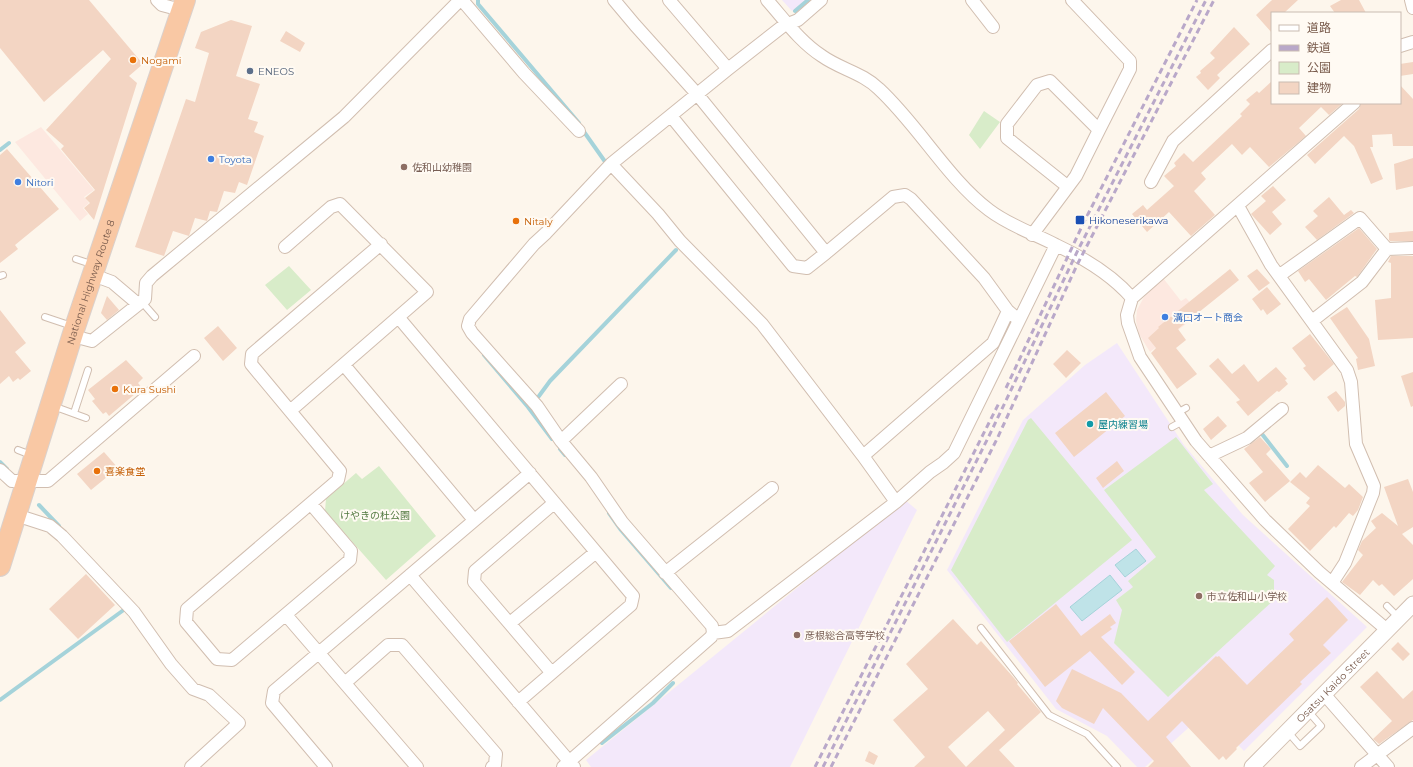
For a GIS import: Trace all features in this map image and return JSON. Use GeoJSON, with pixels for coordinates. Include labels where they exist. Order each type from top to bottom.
{"type":"FeatureCollection","features":[{"type":"Feature","properties":{"kind":"highway","name":"National Highway Route 8"},"geometry":{"type":"LineString","coordinates":[[0,566],[28,481],[27,453],[51,406],[74,331],[183,5]]}},
{"type":"Feature","properties":{"kind":"street"},"geometry":{"type":"LineString","coordinates":[[157,0],[162,5],[183,5]]}},
{"type":"Feature","properties":{"kind":"street"},"geometry":{"type":"LineString","coordinates":[[614,0],[697,94],[826,254]]}},
{"type":"Feature","properties":{"kind":"street"},"geometry":{"type":"LineString","coordinates":[[669,0],[728,69]]}},
{"type":"Feature","properties":{"kind":"street"},"geometry":{"type":"LineString","coordinates":[[767,0],[803,41],[822,57],[869,81],[879,88],[968,191],[1004,221],[1056,245],[1099,269],[1119,283],[1132,298]]}},
{"type":"Feature","properties":{"kind":"street"},"geometry":{"type":"LineString","coordinates":[[410,575],[518,702],[568,765],[711,637],[713,633],[712,626],[622,522],[592,477],[561,441],[537,406],[472,333],[468,326],[470,319],[534,244],[611,164],[783,26],[798,20],[821,0]]}},
{"type":"Feature","properties":{"kind":"street"},"geometry":{"type":"LineString","coordinates":[[972,0],[992,27]]}},
{"type":"Feature","properties":{"kind":"street"},"geometry":{"type":"LineString","coordinates":[[1032,235],[1067,186],[1076,176],[1130,69],[1130,61],[1072,0]]}},
{"type":"Feature","properties":{"kind":"street"},"geometry":{"type":"LineString","coordinates":[[1411,0],[1413,8]]}},
{"type":"Feature","properties":{"kind":"street"},"geometry":{"type":"LineString","coordinates":[[74,331],[92,342],[145,299],[146,283],[152,276],[344,117],[459,1],[579,131]]}},
{"type":"Feature","properties":{"kind":"street"},"geometry":{"type":"LineString","coordinates":[[1401,46],[1413,42]]}},
{"type":"Feature","properties":{"kind":"street"},"geometry":{"type":"LineString","coordinates":[[1151,182],[1173,141],[1271,51]]}},
{"type":"Feature","properties":{"kind":"street"},"geometry":{"type":"LineString","coordinates":[[1067,186],[1007,138],[1007,124],[1037,85],[1050,81],[1099,130]]}},
{"type":"Feature","properties":{"kind":"street"},"geometry":{"type":"LineString","coordinates":[[1353,104],[1132,298],[1127,314],[1131,336],[1140,356],[1180,417],[1209,456],[1271,523],[1311,559],[1332,583],[1386,629]]}},
{"type":"Feature","properties":{"kind":"street"},"geometry":{"type":"LineString","coordinates":[[670,116],[793,266],[807,268],[826,254],[893,197],[905,195],[911,199],[984,278],[1008,310],[1019,320]]}},
{"type":"Feature","properties":{"kind":"street"},"geometry":{"type":"LineString","coordinates":[[611,164],[658,214],[680,241],[762,324],[863,456],[896,502]]}},
{"type":"Feature","properties":{"kind":"street"},"geometry":{"type":"LineString","coordinates":[[285,247],[331,207],[340,204],[428,292],[290,411]]}},
{"type":"Feature","properties":{"kind":"street"},"geometry":{"type":"LineString","coordinates":[[1238,206],[1258,244],[1347,370],[1353,395],[1356,444],[1374,486],[1373,493],[1345,563],[1332,583]]}},
{"type":"Feature","properties":{"kind":"street"},"geometry":{"type":"LineString","coordinates":[[1280,275],[1360,218],[1387,249]]}},
{"type":"Feature","properties":{"kind":"street"},"geometry":{"type":"LineString","coordinates":[[311,504],[350,551],[350,560],[232,660],[217,659],[186,622],[187,609],[338,480],[340,471],[251,364],[252,354],[381,244]]}},
{"type":"Feature","properties":{"kind":"street"},"geometry":{"type":"LineString","coordinates":[[713,633],[728,631],[896,502],[954,453],[1056,245]]}},
{"type":"Feature","properties":{"kind":"street"},"geometry":{"type":"LineString","coordinates":[[1387,249],[1413,248]]}},
{"type":"Feature","properties":{"kind":"street"},"geometry":{"type":"LineString","coordinates":[[1312,320],[1362,282],[1387,249]]}},
{"type":"Feature","properties":{"kind":"street"},"geometry":{"type":"LineString","coordinates":[[94,271],[140,302]]}},
{"type":"Feature","properties":{"kind":"street"},"geometry":{"type":"LineString","coordinates":[[863,456],[994,343],[1008,310]]}},
{"type":"Feature","properties":{"kind":"street"},"geometry":{"type":"LineString","coordinates":[[399,318],[633,596],[631,605],[551,672],[518,702]]}},
{"type":"Feature","properties":{"kind":"street"},"geometry":{"type":"LineString","coordinates":[[0,470],[12,481],[48,480],[194,356]]}},
{"type":"Feature","properties":{"kind":"street"},"geometry":{"type":"LineString","coordinates":[[344,365],[474,520]]}},
{"type":"Feature","properties":{"kind":"street"},"geometry":{"type":"LineString","coordinates":[[561,441],[621,384]]}},
{"type":"Feature","properties":{"kind":"street"},"geometry":{"type":"LineString","coordinates":[[1209,456],[1247,438],[1282,409]]}},
{"type":"Feature","properties":{"kind":"street"},"geometry":{"type":"LineString","coordinates":[[326,767],[272,703],[274,691],[530,473]]}},
{"type":"Feature","properties":{"kind":"street"},"geometry":{"type":"LineString","coordinates":[[666,573],[772,488]]}},
{"type":"Feature","properties":{"kind":"street"},"geometry":{"type":"LineString","coordinates":[[551,672],[474,582],[475,571],[554,503]]}},
{"type":"Feature","properties":{"kind":"street"},"geometry":{"type":"LineString","coordinates":[[16,515],[50,526],[62,536],[134,612],[171,664],[193,689],[209,695],[239,723],[191,767]]}},
{"type":"Feature","properties":{"kind":"street"},"geometry":{"type":"LineString","coordinates":[[510,623],[596,552]]}},
{"type":"Feature","properties":{"kind":"street","name":"Osatsu Kaido Street"},"geometry":{"type":"LineString","coordinates":[[1252,767],[1386,629],[1413,604]]}},
{"type":"Feature","properties":{"kind":"street"},"geometry":{"type":"LineString","coordinates":[[286,615],[346,682],[417,767]]}},
{"type":"Feature","properties":{"kind":"street"},"geometry":{"type":"LineString","coordinates":[[346,682],[388,644],[402,645],[496,754],[495,765],[492,767]]}},
{"type":"Feature","properties":{"kind":"street"},"geometry":{"type":"LineString","coordinates":[[1324,694],[1377,754],[1390,766]]}},
{"type":"Feature","properties":{"kind":"street"},"geometry":{"type":"LineString","coordinates":[[1361,767],[1413,728]]}},
{"type":"Feature","properties":{"kind":"lane"},"geometry":{"type":"LineString","coordinates":[[76,259],[94,271]]}},
{"type":"Feature","properties":{"kind":"lane"},"geometry":{"type":"LineString","coordinates":[[140,302],[155,317]]}},
{"type":"Feature","properties":{"kind":"lane"},"geometry":{"type":"LineString","coordinates":[[45,317],[74,331]]}},
{"type":"Feature","properties":{"kind":"lane"},"geometry":{"type":"LineString","coordinates":[[74,414],[88,370]]}},
{"type":"Feature","properties":{"kind":"lane"},"geometry":{"type":"LineString","coordinates":[[51,406],[86,418]]}},
{"type":"Feature","properties":{"kind":"lane"},"geometry":{"type":"LineString","coordinates":[[1387,606],[1399,618]]}},
{"type":"Feature","properties":{"kind":"lane"},"geometry":{"type":"LineString","coordinates":[[981,628],[1050,715],[1087,734],[1117,767]]}},
{"type":"Feature","properties":{"kind":"shaded area"},"geometry":{"type":"Polygon","coordinates":[[[782,0],[807,0],[792,11],[782,0]]]}},
{"type":"Feature","properties":{"kind":"shaded area"},"geometry":{"type":"Polygon","coordinates":[[[41,127],[94,190],[84,197],[89,203],[83,208],[88,214],[80,221],[15,142],[41,127]]]}},
{"type":"Feature","properties":{"kind":"shaded area","name":"溝口オート商会"},"geometry":{"type":"Polygon","coordinates":[[[1163,278],[1181,301],[1186,298],[1200,313],[1150,352],[1139,334],[1136,321],[1137,310],[1144,297],[1163,278]]]}},
{"type":"Feature","properties":{"kind":"shaded area","name":"市立佐和山小学校"},"geometry":{"type":"Polygon","coordinates":[[[1117,343],[1184,445],[1243,515],[1367,627],[1244,751],[1206,712],[1145,767],[1137,767],[1107,736],[1056,709],[947,570],[1023,420],[1085,365],[1117,343]]]}},
{"type":"Feature","properties":{"kind":"shaded area","name":"彦根総合高等学校"},"geometry":{"type":"Polygon","coordinates":[[[905,500],[917,510],[790,767],[591,767],[586,760],[905,500]]]}},
{"type":"Feature","properties":{"kind":"green space"},"geometry":{"type":"Polygon","coordinates":[[[984,111],[1000,122],[980,149],[969,135],[984,111]]]}},
{"type":"Feature","properties":{"kind":"green space"},"geometry":{"type":"Polygon","coordinates":[[[289,266],[311,290],[287,310],[265,285],[289,266]]]}},
{"type":"Feature","properties":{"kind":"green space"},"geometry":{"type":"Polygon","coordinates":[[[1031,418],[1132,540],[1007,642],[951,570],[1028,420],[1031,418]]]}},
{"type":"Feature","properties":{"kind":"green space"},"geometry":{"type":"Polygon","coordinates":[[[1176,437],[1213,484],[1204,490],[1275,566],[1267,575],[1274,580],[1274,600],[1168,697],[1114,643],[1122,610],[1116,600],[1133,587],[1128,581],[1156,557],[1104,490],[1176,437]]]}},
{"type":"Feature","properties":{"kind":"green space","name":"けやきの杜公園"},"geometry":{"type":"Polygon","coordinates":[[[379,466],[436,536],[386,580],[325,511],[326,499],[356,473],[362,479],[379,466]]]}},
{"type":"Feature","properties":{"kind":"water"},"geometry":{"type":"Polygon","coordinates":[[[1136,549],[1146,561],[1125,577],[1115,565],[1136,549]]]}},
{"type":"Feature","properties":{"kind":"water"},"geometry":{"type":"Polygon","coordinates":[[[1110,575],[1122,590],[1082,621],[1070,607],[1110,575]]]}},
{"type":"Feature","properties":{"kind":"building"},"geometry":{"type":"Polygon","coordinates":[[[0,0],[89,0],[143,64],[129,76],[137,83],[94,220],[84,208],[90,203],[85,198],[95,190],[61,149],[64,146],[46,130],[111,59],[103,50],[44,102],[0,48],[0,0]]]}},
{"type":"Feature","properties":{"kind":"building"},"geometry":{"type":"Polygon","coordinates":[[[1272,0],[1298,0],[1285,12],[1271,12],[1271,32],[1256,15],[1272,0]]]}},
{"type":"Feature","properties":{"kind":"building"},"geometry":{"type":"Polygon","coordinates":[[[1341,0],[1359,0],[1365,12],[1334,12],[1330,6],[1341,0]]]}},
{"type":"Feature","properties":{"kind":"building","name":"Toyota"},"geometry":{"type":"Polygon","coordinates":[[[231,20],[252,26],[236,76],[260,84],[248,119],[258,122],[254,132],[264,136],[247,185],[239,182],[235,193],[224,191],[217,212],[210,211],[207,221],[195,218],[189,236],[173,231],[164,256],[135,247],[186,99],[195,102],[209,53],[195,48],[201,32],[231,20]]]}},
{"type":"Feature","properties":{"kind":"building"},"geometry":{"type":"Polygon","coordinates":[[[1234,27],[1250,44],[1217,75],[1220,78],[1208,90],[1196,77],[1201,73],[1200,71],[1215,58],[1210,53],[1234,27]]]}},
{"type":"Feature","properties":{"kind":"building"},"geometry":{"type":"Polygon","coordinates":[[[286,31],[305,43],[300,52],[280,41],[286,31]]]}},
{"type":"Feature","properties":{"kind":"building"},"geometry":{"type":"Polygon","coordinates":[[[1413,62],[1413,74],[1401,76],[1401,64],[1413,62]]]}},
{"type":"Feature","properties":{"kind":"building"},"geometry":{"type":"Polygon","coordinates":[[[1271,82],[1271,104],[1342,104],[1329,115],[1321,107],[1299,128],[1306,136],[1269,167],[1250,147],[1242,155],[1232,144],[1201,173],[1206,179],[1194,191],[1215,215],[1191,236],[1169,212],[1147,232],[1132,214],[1143,205],[1147,210],[1174,186],[1164,176],[1176,166],[1174,163],[1184,153],[1193,162],[1242,116],[1240,114],[1250,104],[1246,100],[1257,91],[1259,93],[1271,82]]]}},
{"type":"Feature","properties":{"kind":"building"},"geometry":{"type":"Polygon","coordinates":[[[1401,86],[1413,99],[1413,146],[1393,146],[1392,134],[1372,135],[1373,147],[1370,147],[1383,179],[1371,184],[1354,146],[1344,136],[1315,164],[1307,155],[1359,109],[1361,104],[1401,104],[1401,86]]]}},
{"type":"Feature","properties":{"kind":"building","name":"Nitori"},"geometry":{"type":"Polygon","coordinates":[[[7,149],[59,209],[15,245],[18,249],[0,263],[0,155],[7,149]]]}},
{"type":"Feature","properties":{"kind":"building"},"geometry":{"type":"Polygon","coordinates":[[[1413,158],[1413,186],[1396,190],[1394,164],[1413,158]]]}},
{"type":"Feature","properties":{"kind":"building"},"geometry":{"type":"Polygon","coordinates":[[[1273,186],[1286,200],[1272,212],[1282,224],[1270,235],[1251,214],[1266,201],[1261,196],[1273,186]]]}},
{"type":"Feature","properties":{"kind":"building"},"geometry":{"type":"Polygon","coordinates":[[[1329,197],[1344,215],[1351,210],[1354,213],[1317,240],[1305,227],[1318,216],[1313,211],[1329,197]]]}},
{"type":"Feature","properties":{"kind":"building"},"geometry":{"type":"Polygon","coordinates":[[[1359,228],[1377,249],[1357,277],[1355,276],[1326,300],[1309,279],[1305,282],[1298,271],[1359,228]]]}},
{"type":"Feature","properties":{"kind":"building"},"geometry":{"type":"Polygon","coordinates":[[[1413,231],[1413,241],[1389,240],[1389,233],[1413,231]]]}},
{"type":"Feature","properties":{"kind":"building"},"geometry":{"type":"Polygon","coordinates":[[[1391,256],[1413,256],[1413,338],[1378,340],[1375,300],[1391,298],[1391,263],[1388,262],[1391,256]]]}},
{"type":"Feature","properties":{"kind":"building"},"geometry":{"type":"Polygon","coordinates":[[[1230,269],[1239,280],[1178,329],[1186,340],[1176,348],[1197,374],[1177,389],[1151,353],[1156,348],[1148,338],[1159,328],[1158,327],[1230,269]]]}},
{"type":"Feature","properties":{"kind":"building"},"geometry":{"type":"Polygon","coordinates":[[[1257,269],[1270,283],[1259,291],[1247,276],[1257,269]]]}},
{"type":"Feature","properties":{"kind":"building"},"geometry":{"type":"Polygon","coordinates":[[[1267,287],[1281,304],[1267,315],[1263,309],[1261,311],[1252,299],[1267,287]]]}},
{"type":"Feature","properties":{"kind":"building"},"geometry":{"type":"Polygon","coordinates":[[[107,296],[119,310],[107,320],[101,313],[107,296]]]}},
{"type":"Feature","properties":{"kind":"building"},"geometry":{"type":"Polygon","coordinates":[[[1347,307],[1369,339],[1375,366],[1358,370],[1356,359],[1358,358],[1330,318],[1347,307]]]}},
{"type":"Feature","properties":{"kind":"building"},"geometry":{"type":"Polygon","coordinates":[[[0,310],[26,343],[15,352],[31,371],[20,380],[18,378],[13,382],[9,376],[0,384],[0,310]]]}},
{"type":"Feature","properties":{"kind":"building"},"geometry":{"type":"Polygon","coordinates":[[[218,326],[237,348],[223,361],[204,338],[218,326]]]}},
{"type":"Feature","properties":{"kind":"building"},"geometry":{"type":"Polygon","coordinates":[[[1310,334],[1334,364],[1314,381],[1303,368],[1306,366],[1292,348],[1310,334]]]}},
{"type":"Feature","properties":{"kind":"building"},"geometry":{"type":"Polygon","coordinates":[[[1067,350],[1081,363],[1066,378],[1053,364],[1067,350]]]}},
{"type":"Feature","properties":{"kind":"building"},"geometry":{"type":"Polygon","coordinates":[[[1218,358],[1232,374],[1244,364],[1258,382],[1276,367],[1287,379],[1285,380],[1288,384],[1279,392],[1277,391],[1248,416],[1236,402],[1240,400],[1209,366],[1218,358]]]}},
{"type":"Feature","properties":{"kind":"building","name":"Kura Sushi"},"geometry":{"type":"Polygon","coordinates":[[[126,360],[143,378],[138,383],[142,388],[109,416],[106,412],[103,414],[92,401],[95,399],[88,390],[126,360]]]}},
{"type":"Feature","properties":{"kind":"building"},"geometry":{"type":"Polygon","coordinates":[[[1413,372],[1413,406],[1411,407],[1401,376],[1413,372]]]}},
{"type":"Feature","properties":{"kind":"building"},"geometry":{"type":"Polygon","coordinates":[[[1336,391],[1345,402],[1345,406],[1338,412],[1327,397],[1336,391]]]}},
{"type":"Feature","properties":{"kind":"building","name":"屋内練習場"},"geometry":{"type":"Polygon","coordinates":[[[1106,392],[1125,416],[1074,457],[1055,433],[1106,392]]]}},
{"type":"Feature","properties":{"kind":"building"},"geometry":{"type":"Polygon","coordinates":[[[1218,416],[1227,426],[1211,440],[1203,429],[1218,416]]]}},
{"type":"Feature","properties":{"kind":"building"},"geometry":{"type":"Polygon","coordinates":[[[1260,437],[1271,449],[1266,454],[1290,481],[1265,502],[1249,483],[1263,472],[1244,449],[1260,437]]]}},
{"type":"Feature","properties":{"kind":"building","name":"喜楽食堂"},"geometry":{"type":"Polygon","coordinates":[[[104,452],[118,468],[91,490],[77,474],[104,452]]]}},
{"type":"Feature","properties":{"kind":"building"},"geometry":{"type":"Polygon","coordinates":[[[1117,461],[1124,471],[1103,488],[1096,478],[1117,461]]]}},
{"type":"Feature","properties":{"kind":"building"},"geometry":{"type":"Polygon","coordinates":[[[1318,465],[1345,488],[1349,484],[1363,497],[1358,510],[1353,516],[1349,513],[1336,528],[1334,526],[1310,551],[1288,529],[1310,506],[1306,503],[1310,498],[1290,482],[1300,472],[1306,478],[1318,465]]]}},
{"type":"Feature","properties":{"kind":"building"},"geometry":{"type":"Polygon","coordinates":[[[1408,479],[1413,492],[1413,527],[1402,534],[1413,545],[1413,579],[1394,596],[1382,584],[1379,586],[1373,580],[1360,595],[1342,582],[1363,555],[1358,550],[1362,541],[1376,528],[1371,521],[1382,513],[1398,526],[1384,487],[1408,479]]]}},
{"type":"Feature","properties":{"kind":"building"},"geometry":{"type":"Polygon","coordinates":[[[86,574],[115,605],[78,639],[49,609],[86,574]]]}},
{"type":"Feature","properties":{"kind":"building"},"geometry":{"type":"Polygon","coordinates":[[[1327,597],[1348,620],[1323,645],[1331,653],[1300,682],[1302,684],[1236,748],[1237,749],[1226,760],[1223,756],[1219,760],[1182,721],[1166,737],[1191,767],[1148,767],[1154,761],[1103,708],[1094,724],[1062,708],[1056,701],[1072,669],[1121,693],[1148,721],[1216,656],[1219,656],[1247,685],[1294,640],[1289,634],[1327,597]]]}},
{"type":"Feature","properties":{"kind":"building"},"geometry":{"type":"Polygon","coordinates":[[[1056,604],[1081,636],[1110,614],[1116,623],[1110,627],[1112,629],[1101,637],[1135,672],[1122,685],[1090,651],[1045,687],[1009,641],[1056,604]]]}},
{"type":"Feature","properties":{"kind":"building"},"geometry":{"type":"Polygon","coordinates":[[[953,619],[977,645],[981,641],[1014,678],[1018,683],[1017,684],[1041,712],[999,750],[1015,767],[966,767],[914,767],[925,757],[893,720],[928,689],[906,664],[953,619]],[[988,711],[948,747],[966,767],[1005,730],[988,711]]]}},
{"type":"Feature","properties":{"kind":"building"},"geometry":{"type":"Polygon","coordinates":[[[1398,642],[1410,654],[1403,661],[1391,649],[1398,642]]]}},
{"type":"Feature","properties":{"kind":"building"},"geometry":{"type":"Polygon","coordinates":[[[1377,671],[1403,699],[1413,690],[1413,720],[1379,744],[1373,739],[1392,721],[1360,687],[1377,671]]]}},
{"type":"Feature","properties":{"kind":"building"},"geometry":{"type":"Polygon","coordinates":[[[869,751],[878,756],[874,765],[865,761],[869,751]]]}},
{"type":"Feature","properties":{"kind":"waterway"},"geometry":{"type":"LineString","coordinates":[[478,0],[478,4],[579,123]]}},
{"type":"Feature","properties":{"kind":"waterway"},"geometry":{"type":"LineString","coordinates":[[795,11],[808,0]]}},
{"type":"Feature","properties":{"kind":"waterway"},"geometry":{"type":"LineString","coordinates":[[582,129],[606,163]]}},
{"type":"Feature","properties":{"kind":"waterway"},"geometry":{"type":"LineString","coordinates":[[0,150],[9,143]]}},
{"type":"Feature","properties":{"kind":"waterway"},"geometry":{"type":"LineString","coordinates":[[539,396],[550,381],[676,250]]}},
{"type":"Feature","properties":{"kind":"waterway"},"geometry":{"type":"LineString","coordinates":[[484,355],[528,407],[552,439]]}},
{"type":"Feature","properties":{"kind":"waterway"},"geometry":{"type":"LineString","coordinates":[[1262,434],[1287,466]]}},
{"type":"Feature","properties":{"kind":"waterway"},"geometry":{"type":"LineString","coordinates":[[560,449],[565,455]]}},
{"type":"Feature","properties":{"kind":"waterway"},"geometry":{"type":"LineString","coordinates":[[0,462],[7,469]]}},
{"type":"Feature","properties":{"kind":"waterway"},"geometry":{"type":"LineString","coordinates":[[39,505],[59,526]]}},
{"type":"Feature","properties":{"kind":"waterway"},"geometry":{"type":"LineString","coordinates":[[609,513],[621,530],[671,588]]}},
{"type":"Feature","properties":{"kind":"waterway"},"geometry":{"type":"LineString","coordinates":[[0,700],[125,609]]}},
{"type":"Feature","properties":{"kind":"waterway"},"geometry":{"type":"LineString","coordinates":[[602,743],[653,703],[673,683]]}},
{"type":"Feature","properties":{"kind":"railway"},"geometry":{"type":"LineString","coordinates":[[1006,388],[1084,222],[1197,0]]}},
{"type":"Feature","properties":{"kind":"railway"},"geometry":{"type":"LineString","coordinates":[[823,767],[989,436],[1078,250],[1206,0]]}},
{"type":"Feature","properties":{"kind":"railway"},"geometry":{"type":"LineString","coordinates":[[831,767],[997,439],[1077,265],[1214,0]]}},
{"type":"Feature","properties":{"kind":"railway"},"geometry":{"type":"LineString","coordinates":[[815,767],[999,403]]}},
{"type":"Feature","properties":{"kind":"place","name":"Nogami"},"geometry":{"type":"Point","coordinates":[133,60]}},
{"type":"Feature","properties":{"kind":"place","name":"ENEOS"},"geometry":{"type":"Point","coordinates":[250,71]}},
{"type":"Feature","properties":{"kind":"place","name":"Toyota"},"geometry":{"type":"Point","coordinates":[211,159]}},
{"type":"Feature","properties":{"kind":"place","name":"佐和山幼稚園"},"geometry":{"type":"Point","coordinates":[404,167]}},
{"type":"Feature","properties":{"kind":"place","name":"Nitori"},"geometry":{"type":"Point","coordinates":[18,182]}},
{"type":"Feature","properties":{"kind":"place","name":"Hikoneserikawa"},"geometry":{"type":"Point","coordinates":[1080,220]}},
{"type":"Feature","properties":{"kind":"place","name":"Nitaly"},"geometry":{"type":"Point","coordinates":[516,221]}},
{"type":"Feature","properties":{"kind":"place","name":"溝口オート商会"},"geometry":{"type":"Point","coordinates":[1165,317]}},
{"type":"Feature","properties":{"kind":"place","name":"Kura Sushi"},"geometry":{"type":"Point","coordinates":[115,389]}},
{"type":"Feature","properties":{"kind":"place","name":"屋内練習場"},"geometry":{"type":"Point","coordinates":[1090,424]}},
{"type":"Feature","properties":{"kind":"place","name":"喜楽食堂"},"geometry":{"type":"Point","coordinates":[97,471]}},
{"type":"Feature","properties":{"kind":"place","name":"市立佐和山小学校"},"geometry":{"type":"Point","coordinates":[1199,596]}},
{"type":"Feature","properties":{"kind":"place","name":"彦根総合高等学校"},"geometry":{"type":"Point","coordinates":[797,635]}}]}
